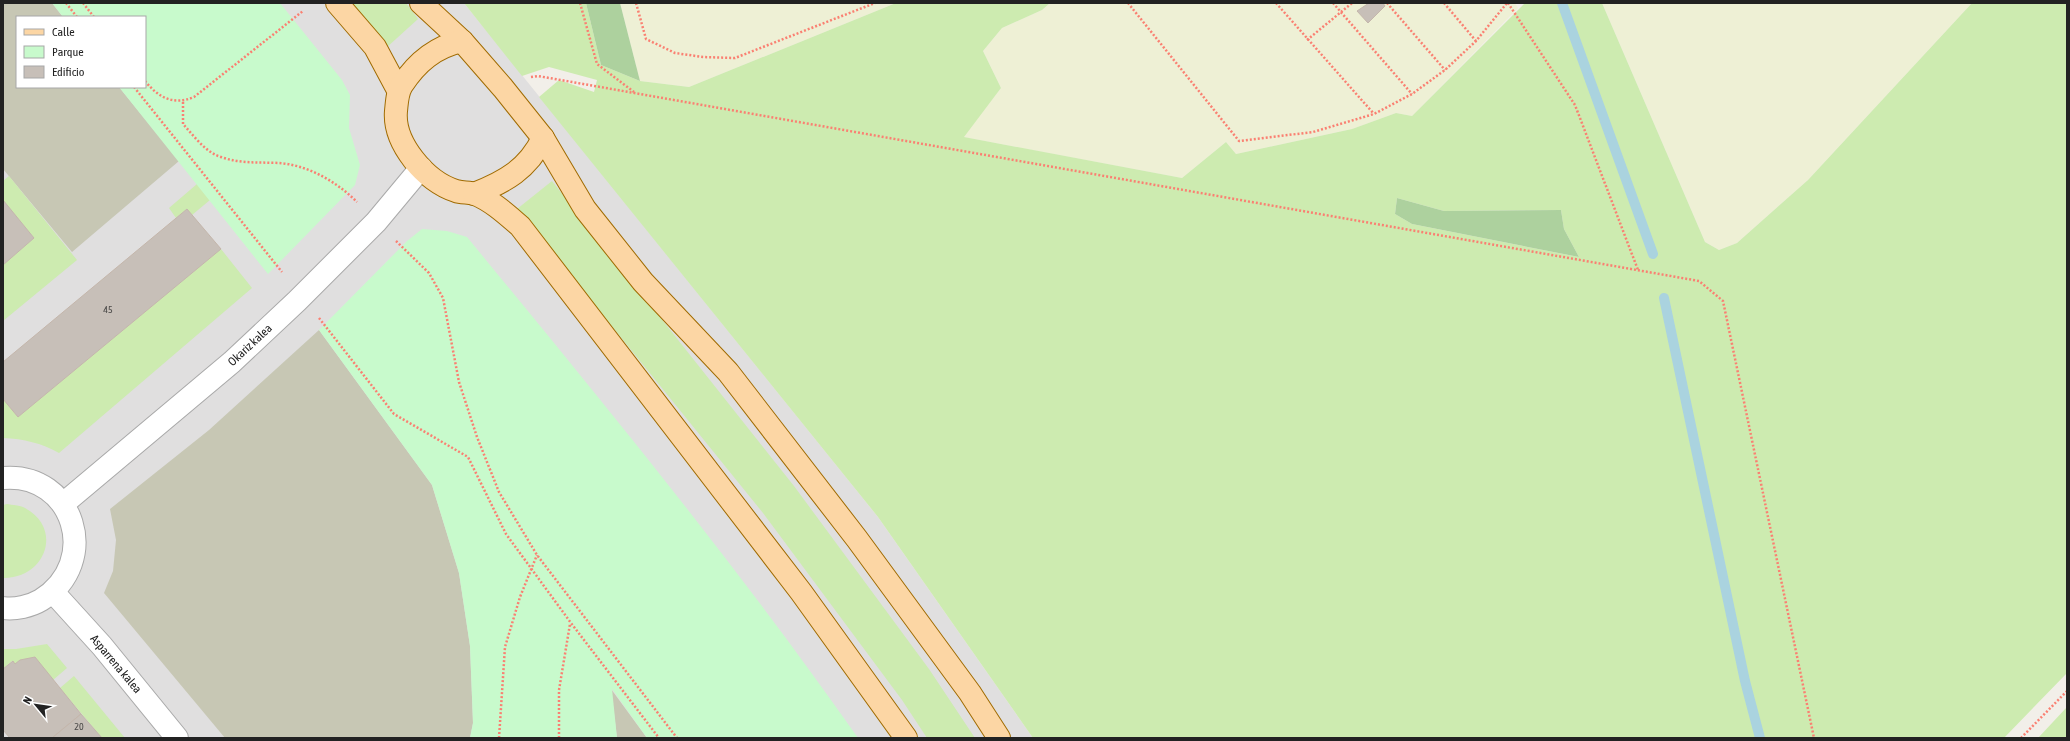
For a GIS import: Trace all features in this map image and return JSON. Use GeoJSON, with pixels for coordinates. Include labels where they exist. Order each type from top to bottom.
{"type":"FeatureCollection","features":[{"type":"Feature","properties":{"kind":"main road"},"geometry":{"type":"LineString","coordinates":[[337,3],[375,47],[398,90]]}},
{"type":"Feature","properties":{"kind":"main road"},"geometry":{"type":"LineString","coordinates":[[427,5],[462,41],[503,88],[543,138],[585,209],[643,282],[728,372],[857,539],[970,693],[999,738]]}},
{"type":"Feature","properties":{"kind":"main road"},"geometry":{"type":"LineString","coordinates":[[462,41],[445,45],[427,56],[411,71],[398,90],[395,122],[402,144],[421,168],[439,182],[456,191],[474,194],[501,209],[520,226],[801,592],[906,738]]}},
{"type":"Feature","properties":{"kind":"main road"},"geometry":{"type":"LineString","coordinates":[[474,194],[502,183],[521,168],[537,150],[543,138]]}},
{"type":"Feature","properties":{"kind":"street","name":"Okariz kalea"},"geometry":{"type":"LineString","coordinates":[[63,504],[232,362],[297,301],[376,222],[421,168]]}},
{"type":"Feature","properties":{"kind":"street"},"geometry":{"type":"LineString","coordinates":[[3,478],[17,477],[43,486],[63,504],[73,525],[75,550],[68,573],[53,592],[31,605],[3,608]]}},
{"type":"Feature","properties":{"kind":"street","name":"Asparrena kalea"},"geometry":{"type":"LineString","coordinates":[[53,592],[102,646],[177,738]]}},
{"type":"Feature","properties":{"kind":"path"},"geometry":{"type":"LineString","coordinates":[[66,3],[76,16]]}},
{"type":"Feature","properties":{"kind":"path"},"geometry":{"type":"LineString","coordinates":[[83,3],[93,16]]}},
{"type":"Feature","properties":{"kind":"path"},"geometry":{"type":"LineString","coordinates":[[580,3],[598,64],[636,93]]}},
{"type":"Feature","properties":{"kind":"path"},"geometry":{"type":"LineString","coordinates":[[636,3],[646,39],[675,53],[703,57],[735,58],[875,3]]}},
{"type":"Feature","properties":{"kind":"path"},"geometry":{"type":"LineString","coordinates":[[1128,3],[1240,141],[1313,132],[1374,114],[1412,94],[1445,70],[1476,41],[1507,3],[1575,105],[1638,270]]}},
{"type":"Feature","properties":{"kind":"path"},"geometry":{"type":"LineString","coordinates":[[1276,3],[1307,40],[1374,114]]}},
{"type":"Feature","properties":{"kind":"path"},"geometry":{"type":"LineString","coordinates":[[1333,3],[1412,94]]}},
{"type":"Feature","properties":{"kind":"path"},"geometry":{"type":"LineString","coordinates":[[1307,40],[1342,13],[1352,3]]}},
{"type":"Feature","properties":{"kind":"path"},"geometry":{"type":"LineString","coordinates":[[1387,3],[1445,70]]}},
{"type":"Feature","properties":{"kind":"path"},"geometry":{"type":"LineString","coordinates":[[1444,3],[1476,41]]}},
{"type":"Feature","properties":{"kind":"path"},"geometry":{"type":"LineString","coordinates":[[146,81],[152,90],[168,100],[183,102],[209,87],[303,11]]}},
{"type":"Feature","properties":{"kind":"path"},"geometry":{"type":"LineString","coordinates":[[503,88],[526,78],[538,76],[1699,281],[1723,302],[1814,738]]}},
{"type":"Feature","properties":{"kind":"path"},"geometry":{"type":"LineString","coordinates":[[135,88],[282,272]]}},
{"type":"Feature","properties":{"kind":"path"},"geometry":{"type":"LineString","coordinates":[[183,102],[183,124],[202,146],[220,157],[244,163],[280,163],[319,174],[354,200],[428,273],[444,298],[459,382],[477,437],[499,492],[537,555],[677,738]]}},
{"type":"Feature","properties":{"kind":"path"},"geometry":{"type":"LineString","coordinates":[[316,315],[394,414],[468,458],[506,534],[658,738]]}},
{"type":"Feature","properties":{"kind":"path"},"geometry":{"type":"LineString","coordinates":[[499,738],[505,647],[520,597],[537,555]]}},
{"type":"Feature","properties":{"kind":"path"},"geometry":{"type":"LineString","coordinates":[[559,738],[559,690],[571,623]]}},
{"type":"Feature","properties":{"kind":"path"},"geometry":{"type":"LineString","coordinates":[[2021,738],[2067,691]]}},
{"type":"Feature","properties":{"kind":"shaded area"},"geometry":{"type":"Polygon","coordinates":[[[3,3],[464,3],[878,517],[1033,738],[3,738],[3,3]]]}},
{"type":"Feature","properties":{"kind":"shaded area"},"geometry":{"type":"Polygon","coordinates":[[[3,3],[52,3],[62,16],[16,16],[16,88],[120,88],[179,161],[72,252],[3,169],[3,3]]]}},
{"type":"Feature","properties":{"kind":"shaded area"},"geometry":{"type":"Polygon","coordinates":[[[620,3],[896,3],[689,87],[640,81],[620,3]]]}},
{"type":"Feature","properties":{"kind":"shaded area"},"geometry":{"type":"Polygon","coordinates":[[[1050,3],[1515,3],[1518,8],[1412,116],[1396,113],[1352,129],[1236,154],[1226,142],[1182,178],[963,137],[1001,88],[983,51],[1002,28],[1042,10],[1050,3]]]}},
{"type":"Feature","properties":{"kind":"shaded area"},"geometry":{"type":"Polygon","coordinates":[[[1602,3],[1972,3],[1808,180],[1737,243],[1719,250],[1705,242],[1602,3]]]}},
{"type":"Feature","properties":{"kind":"shaded area"},"geometry":{"type":"Polygon","coordinates":[[[319,330],[432,485],[459,573],[470,646],[473,723],[470,738],[225,738],[104,593],[113,571],[116,540],[110,509],[209,430],[319,330]]]}},
{"type":"Feature","properties":{"kind":"shaded area"},"geometry":{"type":"Polygon","coordinates":[[[611,689],[647,738],[617,738],[611,689]]]}},
{"type":"Feature","properties":{"kind":"green space"},"geometry":{"type":"Polygon","coordinates":[[[52,3],[280,3],[342,80],[350,95],[349,128],[360,165],[355,185],[268,274],[120,88],[146,88],[146,16],[62,16],[52,3]]]}},
{"type":"Feature","properties":{"kind":"green space"},"geometry":{"type":"Polygon","coordinates":[[[355,3],[406,3],[418,19],[386,48],[353,5],[355,3]]]}},
{"type":"Feature","properties":{"kind":"green space"},"geometry":{"type":"Polygon","coordinates":[[[464,3],[586,3],[601,65],[640,81],[689,87],[896,3],[1050,3],[1042,10],[1002,28],[983,51],[1001,88],[964,137],[1182,178],[1226,142],[1236,154],[1352,129],[1396,113],[1412,116],[1525,3],[1602,3],[1705,242],[1719,250],[1737,243],[1808,180],[1972,3],[2067,3],[2067,673],[2004,738],[1033,738],[878,517],[539,97],[559,80],[594,92],[597,80],[549,67],[522,76],[464,3]],[[1397,198],[1395,214],[1412,224],[1579,257],[1564,229],[1561,210],[1444,211],[1397,198]]]}},
{"type":"Feature","properties":{"kind":"green space"},"geometry":{"type":"Polygon","coordinates":[[[586,3],[620,3],[640,81],[601,65],[586,3]]]}},
{"type":"Feature","properties":{"kind":"green space"},"geometry":{"type":"Polygon","coordinates":[[[9,176],[77,260],[3,321],[3,265],[34,238],[3,200],[3,181],[9,176]]]}},
{"type":"Feature","properties":{"kind":"green space"},"geometry":{"type":"Polygon","coordinates":[[[552,181],[794,486],[929,669],[975,738],[927,738],[902,700],[763,513],[517,209],[552,181]]]}},
{"type":"Feature","properties":{"kind":"green space"},"geometry":{"type":"Polygon","coordinates":[[[197,184],[210,200],[192,215],[187,209],[176,218],[169,208],[197,184]]]}},
{"type":"Feature","properties":{"kind":"green space"},"geometry":{"type":"Polygon","coordinates":[[[1397,198],[1444,211],[1561,210],[1564,229],[1579,257],[1412,224],[1395,214],[1397,198]]]}},
{"type":"Feature","properties":{"kind":"green space"},"geometry":{"type":"Polygon","coordinates":[[[422,229],[447,231],[467,237],[618,422],[716,546],[812,673],[858,738],[647,738],[612,689],[617,738],[470,738],[473,723],[470,646],[459,573],[432,485],[319,330],[407,241],[422,229]]]}},
{"type":"Feature","properties":{"kind":"green space"},"geometry":{"type":"Polygon","coordinates":[[[221,249],[252,288],[59,453],[32,442],[3,438],[3,399],[18,417],[221,249]]]}},
{"type":"Feature","properties":{"kind":"green space"},"geometry":{"type":"Polygon","coordinates":[[[7,504],[23,507],[37,517],[44,528],[46,540],[44,551],[39,562],[30,570],[18,576],[3,578],[3,505],[7,504]]]}},
{"type":"Feature","properties":{"kind":"green space"},"geometry":{"type":"Polygon","coordinates":[[[47,644],[67,668],[53,680],[35,657],[20,660],[15,664],[12,661],[3,669],[3,649],[16,649],[47,644]]]}},
{"type":"Feature","properties":{"kind":"green space"},"geometry":{"type":"Polygon","coordinates":[[[74,676],[125,738],[102,738],[60,688],[74,676]]]}},
{"type":"Feature","properties":{"kind":"green space"},"geometry":{"type":"Polygon","coordinates":[[[2067,707],[2067,738],[2038,738],[2067,707]]]}},
{"type":"Feature","properties":{"kind":"building"},"geometry":{"type":"Polygon","coordinates":[[[1369,3],[1383,3],[1385,6],[1368,23],[1357,11],[1369,3]]]}},
{"type":"Feature","properties":{"kind":"building"},"geometry":{"type":"Polygon","coordinates":[[[3,200],[34,238],[3,265],[3,200]]]}},
{"type":"Feature","properties":{"kind":"building"},"geometry":{"type":"Polygon","coordinates":[[[187,209],[221,249],[18,417],[3,399],[3,362],[187,209]]]}},
{"type":"Feature","properties":{"kind":"building"},"geometry":{"type":"Polygon","coordinates":[[[35,657],[81,714],[52,738],[10,738],[3,730],[3,669],[13,661],[15,664],[20,660],[35,657]]]}},
{"type":"Feature","properties":{"kind":"building"},"geometry":{"type":"Polygon","coordinates":[[[81,714],[102,738],[52,738],[81,714]]]}},
{"type":"Feature","properties":{"kind":"waterway"},"geometry":{"type":"LineString","coordinates":[[1562,3],[1653,254]]}},
{"type":"Feature","properties":{"kind":"waterway"},"geometry":{"type":"LineString","coordinates":[[1664,298],[1745,681],[1760,738]]}}]}
